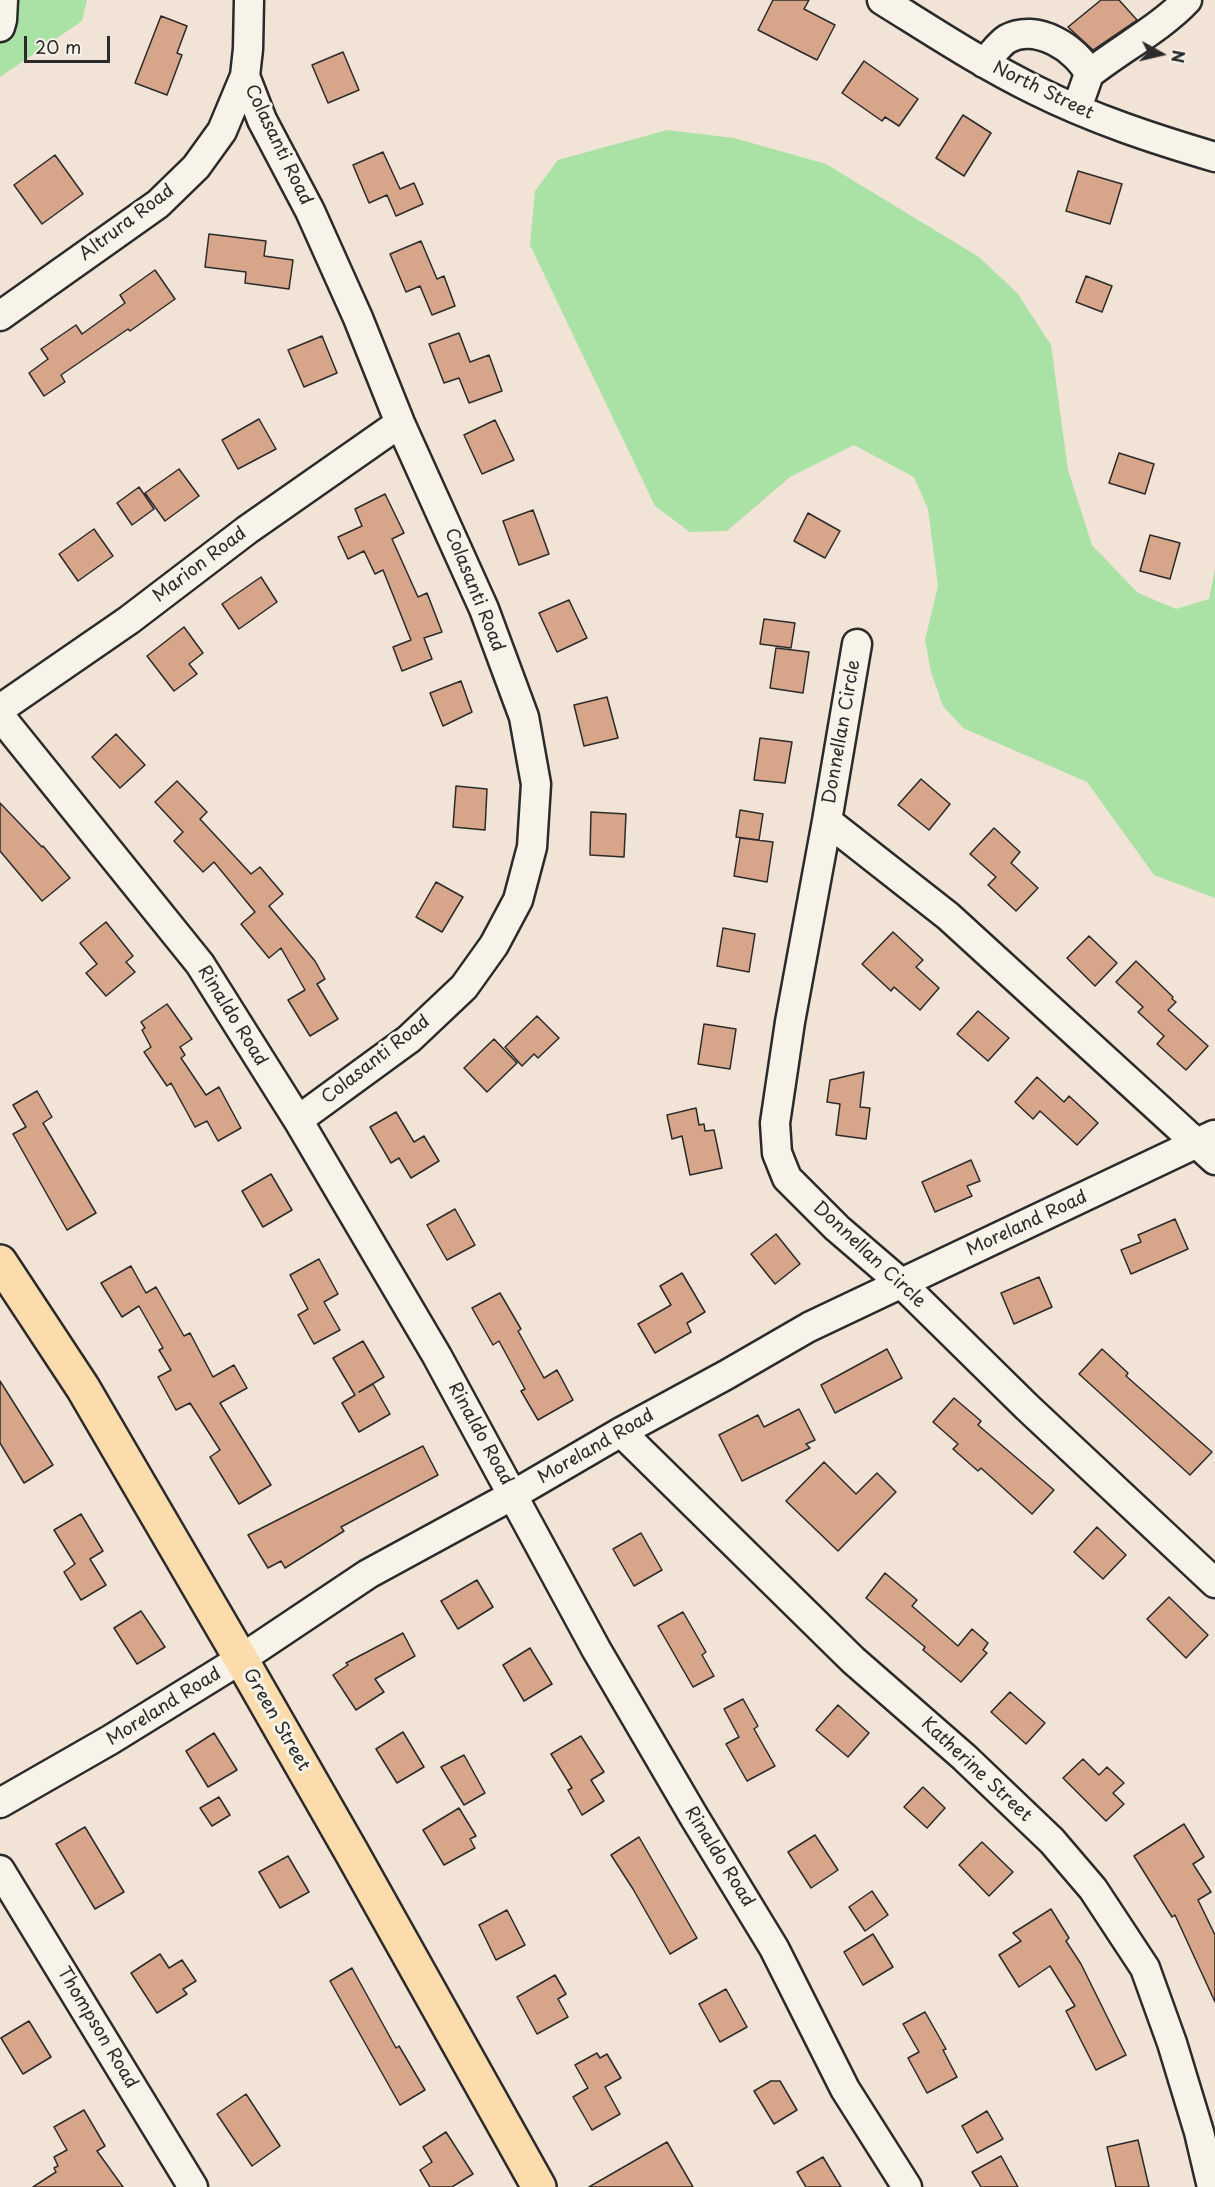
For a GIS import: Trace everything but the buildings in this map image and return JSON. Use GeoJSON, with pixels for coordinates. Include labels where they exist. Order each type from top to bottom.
{"type":"FeatureCollection","features":[{"type":"Feature","properties":{"kind":"main road","name":"Green Street"},"geometry":{"type":"LineString","coordinates":[[0,1262],[83,1388],[241,1659],[539,2187]]}},
{"type":"Feature","properties":{"kind":"street"},"geometry":{"type":"LineString","coordinates":[[0,27],[3,0]]}},
{"type":"Feature","properties":{"kind":"street","name":"Colasanti Road"},"geometry":{"type":"LineString","coordinates":[[249,0],[249,49],[245,76],[262,120],[310,212],[358,318],[400,423],[484,609],[524,717],[537,784],[532,847],[518,900],[494,945],[465,987],[409,1040],[297,1120]]}},
{"type":"Feature","properties":{"kind":"street","name":"North Street"},"geometry":{"type":"LineString","coordinates":[[882,0],[984,63],[1036,91],[1160,141],[1215,157]]}},
{"type":"Feature","properties":{"kind":"street"},"geometry":{"type":"LineString","coordinates":[[1077,108],[1089,74],[1177,12],[1187,0]]}},
{"type":"Feature","properties":{"kind":"street"},"geometry":{"type":"LineString","coordinates":[[984,63],[1006,39],[1032,34],[1049,38],[1071,51],[1084,64],[1089,74]]}},
{"type":"Feature","properties":{"kind":"street","name":"Altrura Road"},"geometry":{"type":"LineString","coordinates":[[0,316],[166,197],[196,167],[222,131],[245,76]]}},
{"type":"Feature","properties":{"kind":"street","name":"Marion Road"},"geometry":{"type":"LineString","coordinates":[[0,709],[129,620],[246,530],[400,423]]}},
{"type":"Feature","properties":{"kind":"street","name":"Donnellan Circle"},"geometry":{"type":"LineString","coordinates":[[857,644],[790,1022],[776,1123],[777,1153],[787,1178],[837,1228],[901,1283],[1027,1407],[1215,1583]]}},
{"type":"Feature","properties":{"kind":"street","name":"Rinaldo Road"},"geometry":{"type":"LineString","coordinates":[[0,716],[200,964],[297,1120],[436,1356],[596,1649],[693,1815],[774,1947],[845,2089],[907,2187]]}},
{"type":"Feature","properties":{"kind":"street","name":"Donnellan Circle"},"geometry":{"type":"LineString","coordinates":[[827,821],[948,916],[1209,1146]]}},
{"type":"Feature","properties":{"kind":"street","name":"Moreland Road"},"geometry":{"type":"LineString","coordinates":[[0,1803],[110,1740],[241,1659],[368,1574],[513,1495],[809,1327],[901,1283],[1209,1146]]}},
{"type":"Feature","properties":{"kind":"street","name":"Katherine Street"},"geometry":{"type":"LineString","coordinates":[[621,1432],[853,1660],[964,1757],[1052,1841],[1094,1889],[1145,1968],[1172,2043],[1199,2132],[1212,2187]]}},
{"type":"Feature","properties":{"kind":"street","name":"Thompson Road"},"geometry":{"type":"LineString","coordinates":[[0,1870],[193,2187]]}},
{"type":"Feature","properties":{"kind":"green space"},"geometry":{"type":"Polygon","coordinates":[[[0,0],[87,0],[82,21],[0,77],[0,0]]]}},
{"type":"Feature","properties":{"kind":"green space"},"geometry":{"type":"Polygon","coordinates":[[[667,130],[734,138],[826,164],[979,257],[1018,294],[1051,345],[1068,470],[1092,545],[1138,593],[1176,609],[1209,599],[1215,569],[1215,898],[1154,875],[1087,782],[963,728],[943,706],[931,672],[925,640],[938,586],[928,509],[914,477],[854,445],[790,477],[727,531],[690,532],[655,506],[530,245],[535,191],[558,160],[667,130]]]}}]}
